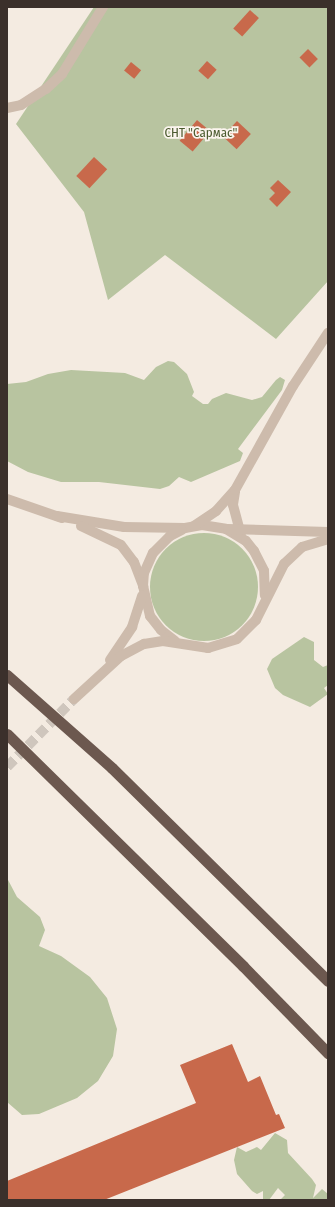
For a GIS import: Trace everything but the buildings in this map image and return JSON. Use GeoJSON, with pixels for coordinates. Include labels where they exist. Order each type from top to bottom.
{"type":"FeatureCollection","features":[{"type":"Feature","properties":{"kind":"highway"},"geometry":{"type":"LineString","coordinates":[[7,675],[112,768],[328,981]]}},
{"type":"Feature","properties":{"kind":"highway"},"geometry":{"type":"LineString","coordinates":[[7,734],[243,966],[328,1054]]}},
{"type":"Feature","properties":{"kind":"street"},"geometry":{"type":"LineString","coordinates":[[7,108],[20,104],[46,89],[62,74],[103,7]]}},
{"type":"Feature","properties":{"kind":"street"},"geometry":{"type":"LineString","coordinates":[[98,676],[132,627],[143,589],[144,573],[153,553],[170,536],[216,511],[235,490],[293,386],[328,333]]}},
{"type":"Feature","properties":{"kind":"street"},"geometry":{"type":"LineString","coordinates":[[235,490],[232,505],[239,529],[254,551],[264,571],[265,589],[262,609]]}},
{"type":"Feature","properties":{"kind":"street"},"geometry":{"type":"LineString","coordinates":[[7,499],[57,516],[102,534],[121,545],[134,562],[143,589],[146,606],[155,624],[171,638],[189,646]]}},
{"type":"Feature","properties":{"kind":"street"},"geometry":{"type":"LineString","coordinates":[[57,516],[124,527],[189,527],[328,532]]}},
{"type":"Feature","properties":{"kind":"street"},"geometry":{"type":"LineString","coordinates":[[226,529],[246,541]]}},
{"type":"Feature","properties":{"kind":"street"},"geometry":{"type":"LineString","coordinates":[[74,699],[98,676],[132,648],[144,644],[164,641],[208,648],[232,641],[248,630],[262,609],[284,564],[302,547],[328,539]]}},
{"type":"Feature","properties":{"kind":"green space","name":"СНТ \"Сармас\""},"geometry":{"type":"Polygon","coordinates":[[[94,7],[328,7],[328,281],[276,339],[165,255],[108,300],[84,212],[16,124],[94,7]]]}},
{"type":"Feature","properties":{"kind":"green space"},"geometry":{"type":"Polygon","coordinates":[[[168,361],[174,362],[187,374],[194,392],[192,396],[203,404],[208,404],[212,399],[226,393],[252,400],[262,397],[280,377],[285,380],[282,390],[238,449],[243,453],[240,461],[191,482],[179,477],[169,486],[160,489],[99,482],[61,482],[28,472],[7,461],[7,384],[26,382],[48,374],[71,370],[125,373],[144,380],[156,367],[168,361]]]}},
{"type":"Feature","properties":{"kind":"green space"},"geometry":{"type":"Polygon","coordinates":[[[204,533],[225,537],[242,549],[254,566],[258,587],[254,608],[242,625],[225,637],[204,641],[183,637],[166,625],[154,608],[150,587],[154,566],[166,549],[183,537],[204,533]]]}},
{"type":"Feature","properties":{"kind":"green space"},"geometry":{"type":"Polygon","coordinates":[[[304,637],[314,642],[314,660],[323,667],[328,665],[328,685],[324,688],[328,694],[310,707],[283,695],[275,688],[267,669],[272,659],[304,637]]]}},
{"type":"Feature","properties":{"kind":"green space"},"geometry":{"type":"Polygon","coordinates":[[[7,878],[17,897],[40,917],[45,930],[39,946],[61,956],[90,977],[107,998],[117,1029],[113,1056],[98,1081],[77,1098],[39,1114],[22,1115],[7,1102],[7,878]]]}},
{"type":"Feature","properties":{"kind":"green space"},"geometry":{"type":"Polygon","coordinates":[[[275,1133],[287,1140],[288,1153],[316,1185],[313,1198],[322,1189],[328,1194],[328,1200],[280,1200],[285,1195],[278,1188],[269,1200],[263,1200],[263,1191],[257,1194],[252,1191],[237,1174],[234,1160],[237,1147],[246,1152],[257,1147],[261,1150],[275,1133]]]}},
{"type":"Feature","properties":{"kind":"tunnel"},"geometry":{"type":"LineString","coordinates":[[7,767],[74,699]]}}]}
